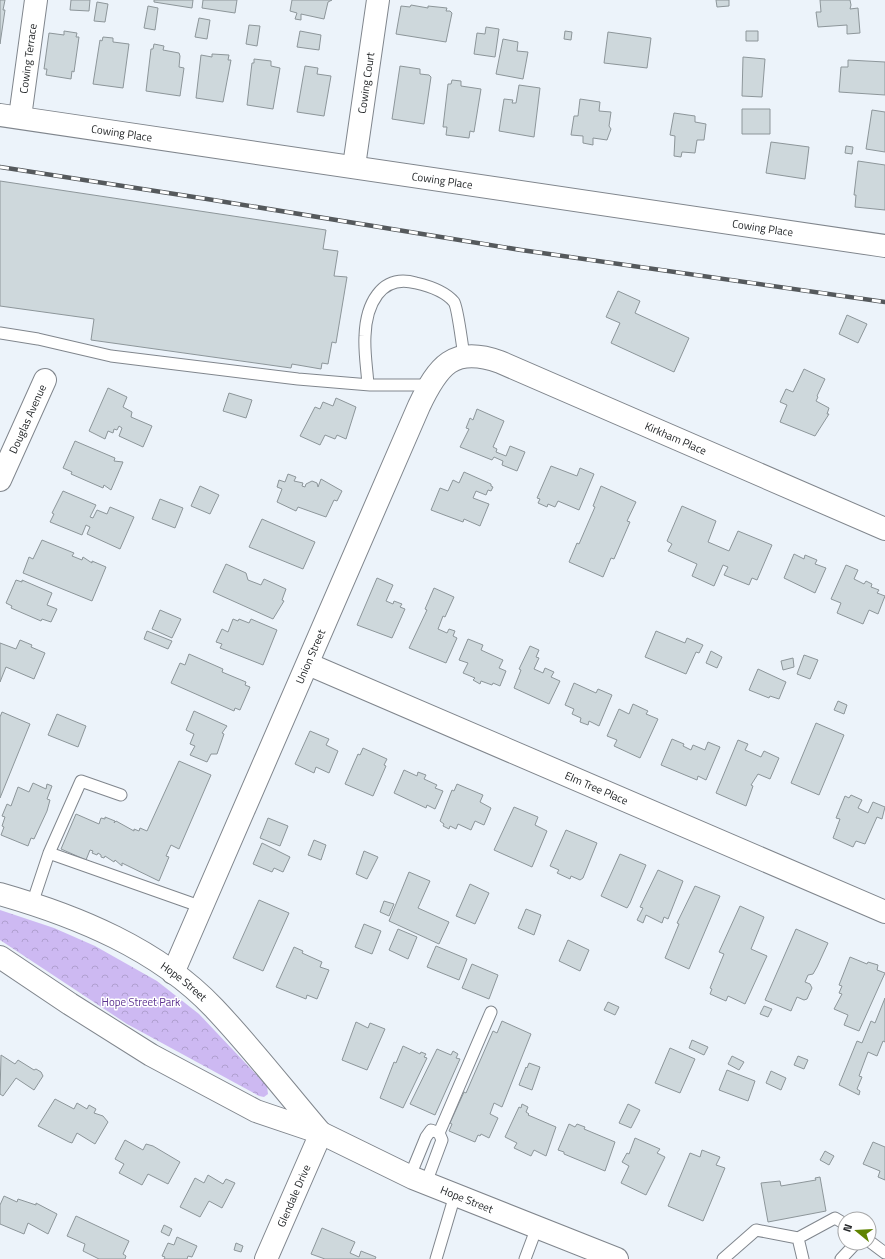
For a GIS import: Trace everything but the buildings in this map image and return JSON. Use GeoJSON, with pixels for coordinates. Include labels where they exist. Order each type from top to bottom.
{"type":"FeatureCollection","features":[{"type":"Feature","properties":{"kind":"street","name":"Cowing Terrace"},"geometry":{"type":"LineString","coordinates":[[10,116],[36,0]]}},
{"type":"Feature","properties":{"kind":"street","name":"Cowing Court"},"geometry":{"type":"LineString","coordinates":[[354,166],[378,0]]}},
{"type":"Feature","properties":{"kind":"street","name":"Cowing Place"},"geometry":{"type":"LineString","coordinates":[[10,116],[885,246]]}},
{"type":"Feature","properties":{"kind":"street","name":"Union Street"},"geometry":{"type":"LineString","coordinates":[[173,973],[429,385],[442,367],[448,362],[464,356]]}},
{"type":"Feature","properties":{"kind":"street","name":"Kirkham Place"},"geometry":{"type":"LineString","coordinates":[[464,356],[480,356],[500,362],[885,529]]}},
{"type":"Feature","properties":{"kind":"street","name":"Douglas Avenue"},"geometry":{"type":"LineString","coordinates":[[0,480],[45,380]]}},
{"type":"Feature","properties":{"kind":"street","name":"Elm Tree Place"},"geometry":{"type":"LineString","coordinates":[[308,664],[885,912]]}},
{"type":"Feature","properties":{"kind":"street","name":"Hope Street"},"geometry":{"type":"LineString","coordinates":[[0,894],[32,904],[99,930],[136,949],[173,973],[213,1007],[321,1133]]}},
{"type":"Feature","properties":{"kind":"street","name":"Hope Street"},"geometry":{"type":"LineString","coordinates":[[0,957],[70,1004],[151,1055],[256,1111],[321,1133],[455,1195],[617,1259]]}},
{"type":"Feature","properties":{"kind":"street","name":"Glendale Drive"},"geometry":{"type":"LineString","coordinates":[[266,1259],[321,1133]]}},
{"type":"Feature","properties":{"kind":"lane"},"geometry":{"type":"LineString","coordinates":[[368,385],[364,337],[367,316],[378,291],[392,283],[409,281],[427,286],[446,294],[455,303],[464,356]]}},
{"type":"Feature","properties":{"kind":"lane"},"geometry":{"type":"LineString","coordinates":[[0,333],[38,339],[111,356],[298,379],[368,385],[429,385]]}},
{"type":"Feature","properties":{"kind":"lane"},"geometry":{"type":"LineString","coordinates":[[32,904],[50,853],[81,781],[121,795]]}},
{"type":"Feature","properties":{"kind":"lane"},"geometry":{"type":"LineString","coordinates":[[50,853],[202,907]]}},
{"type":"Feature","properties":{"kind":"lane"},"geometry":{"type":"LineString","coordinates":[[439,1134],[491,1012]]}},
{"type":"Feature","properties":{"kind":"lane"},"geometry":{"type":"LineString","coordinates":[[431,1130],[439,1134],[442,1140],[418,1179],[426,1136],[431,1130]]}},
{"type":"Feature","properties":{"kind":"lane"},"geometry":{"type":"LineString","coordinates":[[436,1259],[455,1195]]}},
{"type":"Feature","properties":{"kind":"lane"},"geometry":{"type":"LineString","coordinates":[[726,1258],[756,1230],[798,1238],[835,1218],[837,1219]]}},
{"type":"Feature","properties":{"kind":"lane"},"geometry":{"type":"LineString","coordinates":[[525,1259],[537,1227]]}},
{"type":"Feature","properties":{"kind":"lane"},"geometry":{"type":"LineString","coordinates":[[798,1238],[803,1259]]}},
{"type":"Feature","properties":{"kind":"lane"},"geometry":{"type":"LineString","coordinates":[[841,1259],[848,1251]]}},
{"type":"Feature","properties":{"kind":"green space","name":"Hope Street Park"},"geometry":{"type":"Polygon","coordinates":[[[0,910],[54,928],[95,946],[157,981],[199,1014],[267,1086],[268,1094],[264,1097],[259,1096],[127,1024],[0,940],[0,910]]]}},
{"type":"Feature","properties":{"kind":"railway"},"geometry":{"type":"LineString","coordinates":[[0,167],[521,250],[885,302]]}}]}
